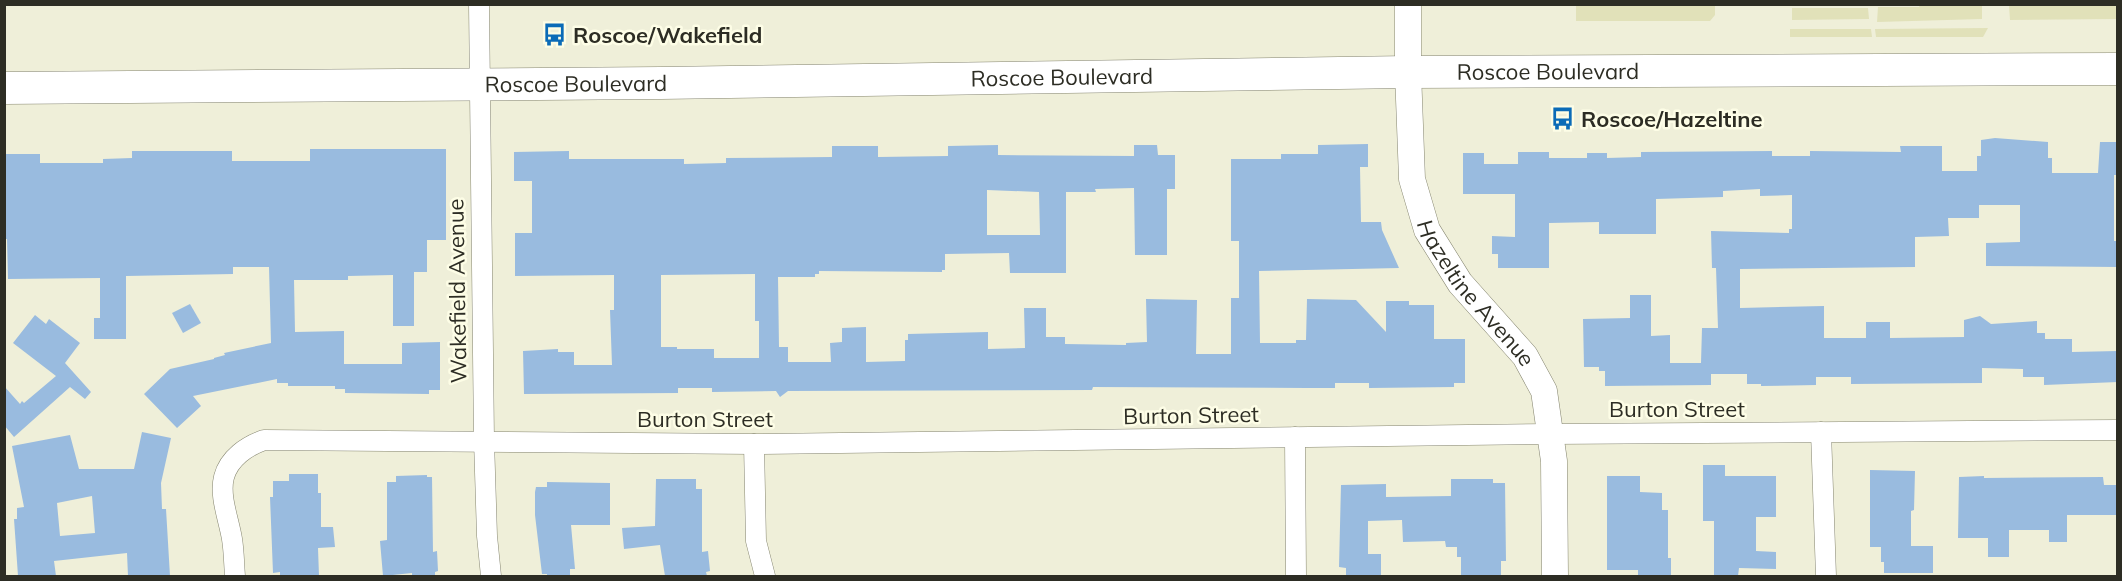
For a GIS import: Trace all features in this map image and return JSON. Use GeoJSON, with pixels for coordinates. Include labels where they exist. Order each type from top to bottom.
{"type":"FeatureCollection","features":[{"type":"Feature","properties":{"kind":"main road","name":"Roscoe Boulevard"},"geometry":{"type":"LineString","coordinates":[[4,88],[1408,72],[2118,69]]}},
{"type":"Feature","properties":{"kind":"street","name":"Wakefield Avenue"},"geometry":{"type":"LineString","coordinates":[[479,4],[483,440],[487,536],[492,576]]}},
{"type":"Feature","properties":{"kind":"street","name":"Hazeltine Avenue"},"geometry":{"type":"LineString","coordinates":[[1408,4],[1412,179],[1427,230],[1460,283],[1525,356],[1544,391],[1554,461],[1555,576]]}},
{"type":"Feature","properties":{"kind":"street","name":"Burton Street"},"geometry":{"type":"LineString","coordinates":[[235,576],[224,496],[224,477],[232,461],[248,446],[264,440],[754,444],[1551,434],[2118,430]]}},
{"type":"Feature","properties":{"kind":"street"},"geometry":{"type":"LineString","coordinates":[[1821,432],[1826,576]]}},
{"type":"Feature","properties":{"kind":"street"},"geometry":{"type":"LineString","coordinates":[[1295,437],[1296,576]]}},
{"type":"Feature","properties":{"kind":"street"},"geometry":{"type":"LineString","coordinates":[[754,444],[756,541],[765,576]]}},
{"type":"Feature","properties":{"kind":"green space"},"geometry":{"type":"Polygon","coordinates":[[[1920,4],[1982,5],[1982,19],[1877,22],[1878,7],[1919,7],[1920,4]]]}},
{"type":"Feature","properties":{"kind":"green space"},"geometry":{"type":"Polygon","coordinates":[[[1715,5],[1715,15],[1710,21],[1576,21],[1576,6],[1715,5]]]}},
{"type":"Feature","properties":{"kind":"green space"},"geometry":{"type":"Polygon","coordinates":[[[2009,5],[2117,5],[2117,19],[2010,20],[2009,5]]]}},
{"type":"Feature","properties":{"kind":"green space"},"geometry":{"type":"Polygon","coordinates":[[[1792,8],[1868,8],[1869,19],[1792,20],[1792,8]]]}},
{"type":"Feature","properties":{"kind":"green space"},"geometry":{"type":"Polygon","coordinates":[[[1988,28],[1983,37],[1876,37],[1875,29],[1988,28]]]}},
{"type":"Feature","properties":{"kind":"green space"},"geometry":{"type":"Polygon","coordinates":[[[1790,29],[1871,29],[1872,37],[1790,37],[1790,29]]]}},
{"type":"Feature","properties":{"kind":"building"},"geometry":{"type":"Polygon","coordinates":[[[1995,138],[2048,142],[2048,158],[2052,158],[2052,173],[2098,173],[2100,142],[2118,142],[2118,175],[2114,175],[2114,241],[2118,241],[2118,267],[1986,266],[1986,243],[2020,242],[2020,205],[1979,205],[1979,218],[1948,218],[1949,236],[1915,237],[1915,267],[1740,269],[1740,308],[1824,306],[1824,338],[1866,338],[1866,322],[1890,322],[1890,338],[1964,337],[1964,320],[1980,316],[1991,324],[2037,321],[2037,333],[2045,333],[2045,339],[2072,339],[2072,352],[2118,351],[2118,382],[2044,385],[2044,377],[2023,377],[2023,369],[1982,368],[1982,383],[1851,384],[1851,377],[1816,377],[1816,385],[1761,386],[1761,384],[1747,384],[1747,374],[1711,374],[1711,385],[1605,386],[1605,371],[1599,371],[1599,367],[1584,367],[1583,319],[1630,318],[1630,295],[1651,295],[1651,336],[1670,335],[1670,363],[1701,363],[1702,328],[1718,328],[1716,268],[1712,268],[1711,231],[1789,233],[1789,229],[1792,229],[1792,195],[1760,196],[1760,189],[1723,191],[1723,197],[1656,199],[1656,234],[1599,234],[1599,222],[1549,223],[1549,268],[1498,268],[1498,254],[1492,254],[1492,236],[1515,237],[1515,194],[1463,194],[1463,153],[1484,153],[1484,164],[1518,164],[1518,152],[1549,152],[1549,158],[1587,158],[1587,153],[1607,153],[1607,158],[1641,157],[1641,152],[1772,151],[1772,156],[1810,156],[1810,151],[1901,152],[1900,146],[1942,146],[1942,171],[1977,171],[1977,156],[1981,156],[1981,140],[1995,138]]]}},
{"type":"Feature","properties":{"kind":"building"},"geometry":{"type":"Polygon","coordinates":[[[1368,144],[1368,167],[1360,167],[1361,222],[1381,222],[1382,230],[1399,268],[1259,271],[1260,343],[1296,343],[1296,340],[1306,340],[1307,299],[1356,300],[1386,332],[1386,301],[1409,301],[1409,305],[1434,305],[1434,339],[1465,339],[1465,383],[1454,383],[1454,387],[1369,388],[1369,383],[1335,383],[1335,388],[1093,387],[1092,390],[788,391],[780,397],[776,391],[712,392],[712,388],[678,388],[678,393],[524,394],[523,351],[558,349],[558,352],[574,352],[574,365],[612,365],[610,310],[614,310],[614,275],[515,276],[515,233],[532,233],[532,181],[514,181],[514,152],[569,151],[569,159],[684,159],[684,164],[726,163],[726,158],[832,157],[832,146],[878,146],[878,157],[948,156],[948,146],[998,145],[998,155],[1134,156],[1134,145],[1157,145],[1158,155],[1175,155],[1175,189],[1167,189],[1167,255],[1135,255],[1134,188],[1095,189],[1096,192],[1066,192],[1066,273],[1010,273],[1009,253],[945,254],[945,270],[942,272],[819,271],[815,277],[778,277],[779,347],[788,347],[788,362],[831,362],[830,343],[842,342],[842,328],[866,327],[866,362],[905,361],[905,340],[908,340],[908,334],[988,332],[988,349],[1025,348],[1024,308],[1046,308],[1046,337],[1065,337],[1065,344],[1126,345],[1126,343],[1147,342],[1146,299],[1197,300],[1196,354],[1231,354],[1231,298],[1239,298],[1239,241],[1231,241],[1231,159],[1281,159],[1281,154],[1318,154],[1318,145],[1368,144]],[[987,190],[987,235],[1040,235],[1039,192],[987,190]],[[755,274],[661,275],[661,347],[714,349],[714,358],[759,358],[759,321],[755,321],[755,274]]]}},
{"type":"Feature","properties":{"kind":"building"},"geometry":{"type":"Polygon","coordinates":[[[310,149],[446,149],[446,240],[427,240],[427,272],[414,272],[414,326],[393,326],[393,275],[348,276],[348,280],[294,280],[295,332],[344,331],[344,364],[402,364],[402,343],[440,342],[440,390],[429,390],[429,394],[345,393],[345,389],[335,389],[335,386],[288,386],[288,383],[277,383],[277,379],[193,396],[201,406],[177,428],[144,394],[170,369],[214,359],[225,355],[224,353],[271,343],[269,267],[233,267],[233,274],[126,276],[126,339],[94,339],[94,318],[100,318],[100,278],[8,279],[7,239],[4,239],[4,154],[40,154],[40,163],[103,163],[103,159],[132,158],[132,151],[232,151],[232,161],[310,161],[310,149]]]}},
{"type":"Feature","properties":{"kind":"building"},"geometry":{"type":"Polygon","coordinates":[[[190,304],[201,323],[183,333],[172,313],[190,304]]]}},
{"type":"Feature","properties":{"kind":"building"},"geometry":{"type":"Polygon","coordinates":[[[35,315],[46,324],[49,319],[80,343],[65,363],[91,392],[85,399],[70,387],[14,437],[4,425],[4,386],[20,404],[56,376],[13,343],[35,315]]]}},
{"type":"Feature","properties":{"kind":"building"},"geometry":{"type":"Polygon","coordinates":[[[142,432],[171,438],[161,483],[162,509],[166,509],[170,576],[128,576],[127,553],[54,561],[56,576],[18,576],[14,519],[17,519],[17,508],[24,507],[12,446],[70,435],[79,469],[134,469],[142,432]],[[92,496],[57,503],[60,536],[95,533],[92,496]]]}},
{"type":"Feature","properties":{"kind":"building"},"geometry":{"type":"Polygon","coordinates":[[[1703,465],[1725,465],[1725,476],[1776,476],[1776,517],[1756,517],[1756,551],[1776,552],[1776,569],[1739,568],[1738,576],[1714,576],[1714,521],[1703,521],[1703,465]]]}},
{"type":"Feature","properties":{"kind":"building"},"geometry":{"type":"Polygon","coordinates":[[[1870,470],[1915,471],[1914,510],[1911,511],[1911,546],[1933,546],[1933,573],[1884,573],[1881,547],[1870,547],[1870,470]]]}},
{"type":"Feature","properties":{"kind":"building"},"geometry":{"type":"Polygon","coordinates":[[[289,474],[318,474],[318,493],[321,493],[321,527],[333,527],[335,547],[318,548],[319,576],[280,576],[280,572],[273,573],[270,497],[273,497],[273,481],[289,481],[289,474]]]}},
{"type":"Feature","properties":{"kind":"building"},"geometry":{"type":"Polygon","coordinates":[[[427,475],[427,477],[432,477],[433,552],[437,551],[438,571],[435,572],[435,576],[412,576],[412,573],[383,576],[380,541],[387,540],[387,482],[396,482],[396,476],[427,475]]]}},
{"type":"Feature","properties":{"kind":"building"},"geometry":{"type":"Polygon","coordinates":[[[1607,476],[1640,476],[1640,492],[1662,493],[1662,510],[1668,510],[1668,558],[1671,558],[1671,576],[1638,576],[1638,570],[1607,570],[1607,476]]]}},
{"type":"Feature","properties":{"kind":"building"},"geometry":{"type":"Polygon","coordinates":[[[1984,476],[1984,478],[2103,477],[2104,485],[2118,485],[2118,515],[2067,515],[2067,542],[2049,542],[2049,530],[2009,530],[2009,557],[1988,557],[1988,538],[1958,538],[1959,477],[1984,476]]]}},
{"type":"Feature","properties":{"kind":"building"},"geometry":{"type":"Polygon","coordinates":[[[656,479],[696,479],[696,489],[702,489],[702,552],[708,551],[710,571],[706,572],[707,576],[665,576],[660,545],[624,549],[622,528],[655,526],[656,479]]]}},
{"type":"Feature","properties":{"kind":"building"},"geometry":{"type":"Polygon","coordinates":[[[1451,479],[1493,479],[1493,483],[1505,483],[1506,561],[1501,561],[1501,576],[1461,576],[1461,557],[1457,557],[1457,547],[1446,547],[1445,541],[1403,542],[1402,520],[1368,521],[1368,554],[1381,554],[1381,576],[1346,576],[1346,568],[1339,567],[1341,485],[1386,484],[1386,497],[1451,496],[1451,479]]]}},
{"type":"Feature","properties":{"kind":"building"},"geometry":{"type":"Polygon","coordinates":[[[547,482],[610,483],[610,525],[571,525],[575,569],[570,569],[570,576],[542,574],[535,515],[535,492],[536,487],[547,487],[547,482]]]}},
{"type":"Feature","properties":{"kind":"place","name":"Roscoe/Wakefield"},"geometry":{"type":"Point","coordinates":[555,35]}},
{"type":"Feature","properties":{"kind":"place","name":"Roscoe/Hazeltine"},"geometry":{"type":"Point","coordinates":[1563,119]}}]}
